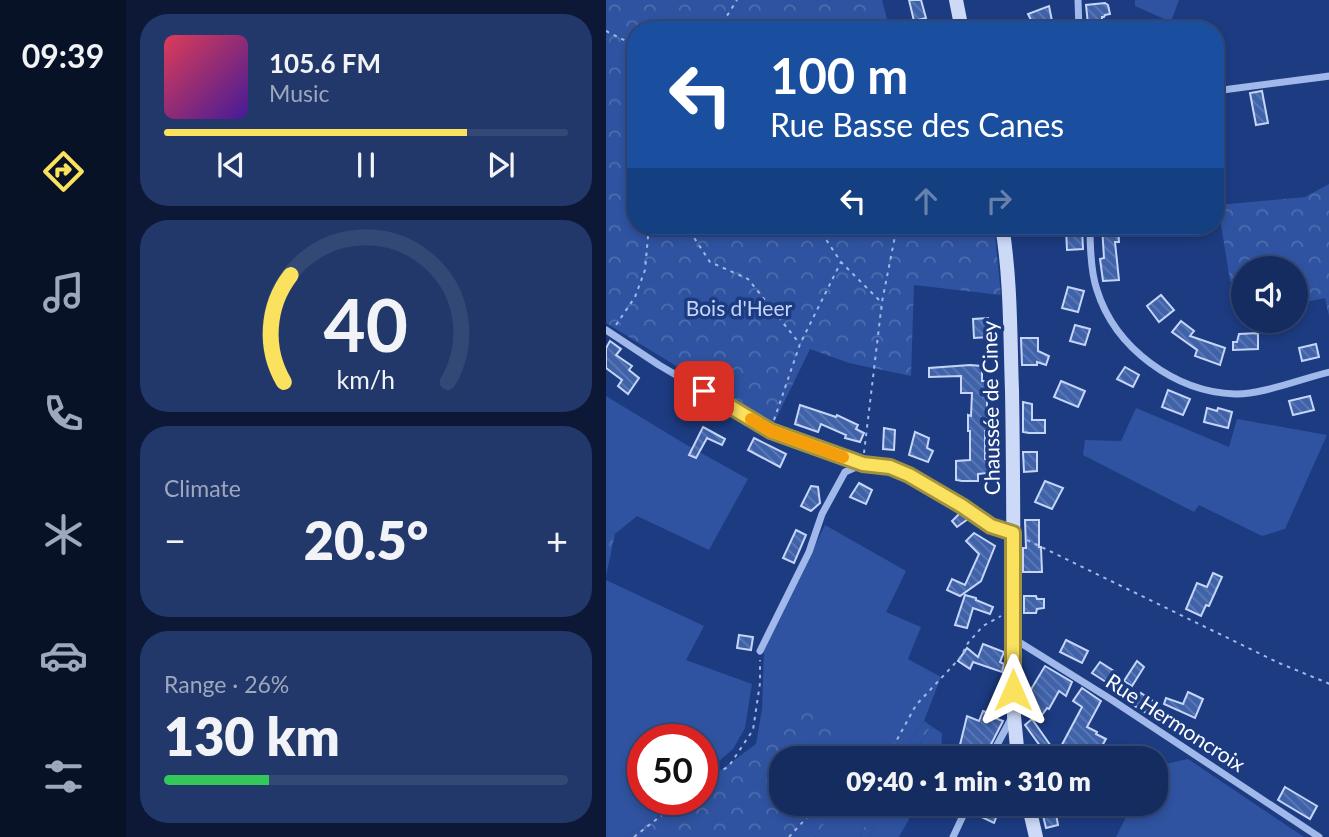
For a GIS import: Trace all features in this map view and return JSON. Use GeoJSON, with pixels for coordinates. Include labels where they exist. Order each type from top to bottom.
{"type":"FeatureCollection","features":[{"type":"Feature","properties":{"kind":"main road"},"geometry":{"type":"LineString","coordinates":[[956,0],[960,21]]}},
{"type":"Feature","properties":{"kind":"main road","name":"Chaussée de Ciney"},"geometry":{"type":"LineString","coordinates":[[1003,235],[1007,257],[1013,437],[1013,638],[1017,746]]}},
{"type":"Feature","properties":{"kind":"main road"},"geometry":{"type":"LineString","coordinates":[[1031,816],[1036,837]]}},
{"type":"Feature","properties":{"kind":"street"},"geometry":{"type":"LineString","coordinates":[[1078,0],[1079,21]]}},
{"type":"Feature","properties":{"kind":"street"},"geometry":{"type":"LineString","coordinates":[[1224,90],[1329,76]]}},
{"type":"Feature","properties":{"kind":"street"},"geometry":{"type":"LineString","coordinates":[[1091,235],[1096,289],[1103,306],[1131,347],[1164,372],[1197,387],[1236,394],[1254,393],[1329,372]]}},
{"type":"Feature","properties":{"kind":"street"},"geometry":{"type":"LineString","coordinates":[[608,332],[771,431],[863,464],[890,467],[909,475],[991,526],[1013,533]]}},
{"type":"Feature","properties":{"kind":"street"},"geometry":{"type":"LineString","coordinates":[[760,651],[809,552],[822,514],[845,472],[863,464]]}},
{"type":"Feature","properties":{"kind":"street","name":"Rue Hermoncroix"},"geometry":{"type":"LineString","coordinates":[[1013,638],[1319,837]]}},
{"type":"Feature","properties":{"kind":"street"},"geometry":{"type":"LineString","coordinates":[[997,746],[1014,716]]}},
{"type":"Feature","properties":{"kind":"street"},"geometry":{"type":"LineString","coordinates":[[953,837],[963,816]]}},
{"type":"Feature","properties":{"kind":"path"},"geometry":{"type":"LineString","coordinates":[[724,21],[737,0]]}},
{"type":"Feature","properties":{"kind":"path"},"geometry":{"type":"LineString","coordinates":[[606,31],[627,42]]}},
{"type":"Feature","properties":{"kind":"path"},"geometry":{"type":"LineString","coordinates":[[608,332],[635,297],[645,270],[648,235]]}},
{"type":"Feature","properties":{"kind":"path"},"geometry":{"type":"LineString","coordinates":[[692,235],[710,262],[748,279],[800,344]]}},
{"type":"Feature","properties":{"kind":"path"},"geometry":{"type":"LineString","coordinates":[[823,235],[841,262],[882,302]]}},
{"type":"Feature","properties":{"kind":"path"},"geometry":{"type":"LineString","coordinates":[[863,464],[882,302],[894,235]]}},
{"type":"Feature","properties":{"kind":"path"},"geometry":{"type":"LineString","coordinates":[[771,431],[800,344],[841,262]]}},
{"type":"Feature","properties":{"kind":"path"},"geometry":{"type":"LineString","coordinates":[[1013,533],[1279,663],[1329,684]]}},
{"type":"Feature","properties":{"kind":"path"},"geometry":{"type":"LineString","coordinates":[[894,746],[916,705],[960,658],[968,643],[983,626],[1013,609]]}},
{"type":"Feature","properties":{"kind":"path"},"geometry":{"type":"LineString","coordinates":[[718,773],[729,766],[753,730],[760,683],[760,651]]}},
{"type":"Feature","properties":{"kind":"path"},"geometry":{"type":"LineString","coordinates":[[634,837],[662,815]]}},
{"type":"Feature","properties":{"kind":"path"},"geometry":{"type":"LineString","coordinates":[[789,837],[808,816]]}},
{"type":"Feature","properties":{"kind":"green space","name":"Bois d'Heer"},"geometry":{"type":"Polygon","coordinates":[[[606,0],[882,0],[888,21],[627,21],[627,235],[995,235],[1001,295],[914,285],[911,376],[849,363],[810,349],[773,425],[606,323],[606,0]]]}},
{"type":"Feature","properties":{"kind":"green space"},"geometry":{"type":"Polygon","coordinates":[[[1135,0],[1179,0],[1171,21],[1135,6],[1135,0]]]}},
{"type":"Feature","properties":{"kind":"green space"},"geometry":{"type":"Polygon","coordinates":[[[1329,184],[1329,316],[1325,298],[1308,302],[1308,256],[1231,256],[1230,281],[1223,235],[1224,204],[1305,197],[1329,184]]]}},
{"type":"Feature","properties":{"kind":"green space"},"geometry":{"type":"Polygon","coordinates":[[[606,396],[748,479],[709,550],[637,516],[615,534],[606,530],[606,396]]]}},
{"type":"Feature","properties":{"kind":"green space"},"geometry":{"type":"Polygon","coordinates":[[[1136,408],[1229,447],[1237,419],[1327,435],[1285,529],[1262,536],[1199,505],[1194,512],[1083,455],[1085,440],[1121,441],[1136,408]]]}},
{"type":"Feature","properties":{"kind":"green space"},"geometry":{"type":"Polygon","coordinates":[[[825,525],[906,571],[886,612],[921,627],[908,659],[941,677],[924,721],[906,746],[756,744],[762,709],[764,649],[825,525]]]}},
{"type":"Feature","properties":{"kind":"green space"},"geometry":{"type":"Polygon","coordinates":[[[606,530],[615,534],[606,576],[606,530]]]}},
{"type":"Feature","properties":{"kind":"green space"},"geometry":{"type":"Polygon","coordinates":[[[606,580],[704,626],[686,660],[752,684],[745,728],[733,749],[718,762],[718,724],[627,724],[627,815],[660,815],[625,837],[606,837],[606,580]]]}},
{"type":"Feature","properties":{"kind":"green space"},"geometry":{"type":"Polygon","coordinates":[[[800,700],[847,746],[769,746],[769,816],[830,816],[815,837],[625,837],[661,815],[718,815],[718,772],[756,744],[800,700]]]}},
{"type":"Feature","properties":{"kind":"green space"},"geometry":{"type":"Polygon","coordinates":[[[924,721],[931,726],[919,746],[906,746],[924,721]]]}},
{"type":"Feature","properties":{"kind":"green space"},"geometry":{"type":"Polygon","coordinates":[[[931,726],[942,733],[941,746],[919,746],[931,726]]]}},
{"type":"Feature","properties":{"kind":"green space"},"geometry":{"type":"Polygon","coordinates":[[[1188,759],[1304,837],[1116,837],[1126,816],[1168,816],[1168,763],[1188,759]]]}},
{"type":"Feature","properties":{"kind":"green space"},"geometry":{"type":"Polygon","coordinates":[[[830,816],[869,816],[860,837],[815,837],[830,816]]]}},
{"type":"Feature","properties":{"kind":"green space"},"geometry":{"type":"Polygon","coordinates":[[[869,816],[880,816],[869,837],[860,837],[869,816]]]}},
{"type":"Feature","properties":{"kind":"green space"},"geometry":{"type":"Polygon","coordinates":[[[880,816],[911,816],[899,837],[869,837],[880,816]]]}},
{"type":"Feature","properties":{"kind":"building"},"geometry":{"type":"Polygon","coordinates":[[[909,0],[921,0],[926,18],[914,21],[909,0]]]}},
{"type":"Feature","properties":{"kind":"building"},"geometry":{"type":"Polygon","coordinates":[[[1105,3],[1110,14],[1102,17],[1102,21],[1088,21],[1086,5],[1105,3]]]}},
{"type":"Feature","properties":{"kind":"building"},"geometry":{"type":"Polygon","coordinates":[[[1049,6],[1052,21],[1032,21],[1028,14],[1049,6]]]}},
{"type":"Feature","properties":{"kind":"building"},"geometry":{"type":"Polygon","coordinates":[[[1262,91],[1268,123],[1256,125],[1250,93],[1262,91]]]}},
{"type":"Feature","properties":{"kind":"building"},"geometry":{"type":"Polygon","coordinates":[[[1066,235],[1082,235],[1083,249],[1067,250],[1066,235]]]}},
{"type":"Feature","properties":{"kind":"building"},"geometry":{"type":"Polygon","coordinates":[[[1103,235],[1119,235],[1119,242],[1115,242],[1119,280],[1103,281],[1100,259],[1104,258],[1103,235]]]}},
{"type":"Feature","properties":{"kind":"building"},"geometry":{"type":"Polygon","coordinates":[[[1068,287],[1084,291],[1078,312],[1062,308],[1068,287]]]}},
{"type":"Feature","properties":{"kind":"building"},"geometry":{"type":"Polygon","coordinates":[[[1161,295],[1174,310],[1159,322],[1147,306],[1161,295]]]}},
{"type":"Feature","properties":{"kind":"building"},"geometry":{"type":"Polygon","coordinates":[[[988,318],[989,337],[974,338],[973,319],[988,318]]]}},
{"type":"Feature","properties":{"kind":"building"},"geometry":{"type":"Polygon","coordinates":[[[1181,321],[1194,331],[1190,336],[1225,348],[1220,365],[1195,356],[1197,350],[1172,332],[1181,321]]]}},
{"type":"Feature","properties":{"kind":"building"},"geometry":{"type":"Polygon","coordinates":[[[1075,325],[1090,329],[1085,345],[1070,341],[1075,325]]]}},
{"type":"Feature","properties":{"kind":"building"},"geometry":{"type":"Polygon","coordinates":[[[1258,333],[1258,349],[1233,350],[1233,342],[1237,342],[1239,334],[1258,333]]]}},
{"type":"Feature","properties":{"kind":"building"},"geometry":{"type":"Polygon","coordinates":[[[1021,338],[1038,338],[1038,351],[1049,356],[1046,365],[1037,362],[1037,365],[1022,365],[1021,338]]]}},
{"type":"Feature","properties":{"kind":"building"},"geometry":{"type":"Polygon","coordinates":[[[610,341],[621,349],[616,355],[632,366],[629,370],[639,378],[628,394],[618,386],[622,380],[606,368],[606,348],[610,341]]]}},
{"type":"Feature","properties":{"kind":"building"},"geometry":{"type":"Polygon","coordinates":[[[1316,344],[1319,357],[1302,361],[1299,348],[1316,344]]]}},
{"type":"Feature","properties":{"kind":"building"},"geometry":{"type":"Polygon","coordinates":[[[982,366],[982,381],[987,381],[985,459],[988,459],[988,473],[978,474],[978,481],[962,481],[956,480],[956,461],[970,460],[968,415],[971,416],[972,393],[961,393],[961,376],[929,377],[929,368],[982,366]]]}},
{"type":"Feature","properties":{"kind":"building"},"geometry":{"type":"Polygon","coordinates":[[[1125,367],[1139,375],[1133,387],[1117,379],[1125,367]]]}},
{"type":"Feature","properties":{"kind":"building"},"geometry":{"type":"Polygon","coordinates":[[[1061,381],[1085,391],[1078,407],[1054,397],[1061,381]]]}},
{"type":"Feature","properties":{"kind":"building"},"geometry":{"type":"Polygon","coordinates":[[[1168,390],[1190,399],[1183,415],[1162,407],[1168,390]]]}},
{"type":"Feature","properties":{"kind":"building"},"geometry":{"type":"Polygon","coordinates":[[[1310,396],[1314,410],[1293,415],[1289,401],[1310,396]]]}},
{"type":"Feature","properties":{"kind":"building"},"geometry":{"type":"Polygon","coordinates":[[[1023,402],[1032,404],[1032,420],[1045,420],[1045,433],[1023,432],[1023,402]]]}},
{"type":"Feature","properties":{"kind":"building"},"geometry":{"type":"Polygon","coordinates":[[[800,405],[836,417],[837,415],[858,425],[856,429],[864,433],[860,442],[845,438],[846,435],[821,424],[818,432],[795,424],[800,405]]]}},
{"type":"Feature","properties":{"kind":"building"},"geometry":{"type":"Polygon","coordinates":[[[1207,408],[1232,412],[1228,428],[1204,422],[1207,408]]]}},
{"type":"Feature","properties":{"kind":"building"},"geometry":{"type":"Polygon","coordinates":[[[703,427],[725,439],[722,445],[707,438],[696,458],[689,455],[703,427]]]}},
{"type":"Feature","properties":{"kind":"building"},"geometry":{"type":"Polygon","coordinates":[[[884,428],[895,430],[894,450],[883,449],[884,428]]]}},
{"type":"Feature","properties":{"kind":"building"},"geometry":{"type":"Polygon","coordinates":[[[915,432],[929,438],[927,448],[933,451],[928,462],[909,455],[915,432]]]}},
{"type":"Feature","properties":{"kind":"building"},"geometry":{"type":"Polygon","coordinates":[[[754,438],[786,454],[780,467],[748,450],[754,438]]]}},
{"type":"Feature","properties":{"kind":"building"},"geometry":{"type":"Polygon","coordinates":[[[1023,452],[1037,452],[1037,471],[1024,472],[1023,452]]]}},
{"type":"Feature","properties":{"kind":"building"},"geometry":{"type":"Polygon","coordinates":[[[1045,481],[1063,488],[1052,509],[1035,502],[1045,481]]]}},
{"type":"Feature","properties":{"kind":"building"},"geometry":{"type":"Polygon","coordinates":[[[859,483],[872,490],[866,504],[850,497],[859,483]]]}},
{"type":"Feature","properties":{"kind":"building"},"geometry":{"type":"Polygon","coordinates":[[[811,486],[818,487],[820,503],[811,511],[801,506],[811,486]]]}},
{"type":"Feature","properties":{"kind":"building"},"geometry":{"type":"Polygon","coordinates":[[[960,513],[968,519],[957,527],[952,521],[960,513]]]}},
{"type":"Feature","properties":{"kind":"building"},"geometry":{"type":"Polygon","coordinates":[[[1025,520],[1039,520],[1042,572],[1023,572],[1025,520]]]}},
{"type":"Feature","properties":{"kind":"building"},"geometry":{"type":"Polygon","coordinates":[[[796,530],[806,535],[794,563],[783,558],[796,530]]]}},
{"type":"Feature","properties":{"kind":"building"},"geometry":{"type":"Polygon","coordinates":[[[974,533],[995,546],[981,581],[960,596],[947,590],[952,579],[965,585],[979,554],[966,541],[974,533]]]}},
{"type":"Feature","properties":{"kind":"building"},"geometry":{"type":"Polygon","coordinates":[[[1213,573],[1222,577],[1209,606],[1206,605],[1201,616],[1186,609],[1197,583],[1207,587],[1213,573]]]}},
{"type":"Feature","properties":{"kind":"building"},"geometry":{"type":"Polygon","coordinates":[[[965,595],[993,607],[990,614],[973,608],[967,628],[955,625],[965,595]]]}},
{"type":"Feature","properties":{"kind":"building"},"geometry":{"type":"Polygon","coordinates":[[[1024,596],[1044,599],[1044,608],[1037,609],[1036,613],[1024,613],[1024,596]]]}},
{"type":"Feature","properties":{"kind":"building"},"geometry":{"type":"Polygon","coordinates":[[[739,635],[753,637],[751,650],[737,648],[739,635]]]}},
{"type":"Feature","properties":{"kind":"building"},"geometry":{"type":"Polygon","coordinates":[[[1066,640],[1088,651],[1082,663],[1060,652],[1066,640]]]}},
{"type":"Feature","properties":{"kind":"building"},"geometry":{"type":"Polygon","coordinates":[[[983,644],[1004,652],[1000,662],[1004,664],[1002,672],[973,662],[970,669],[958,661],[967,648],[978,657],[983,644]]]}},
{"type":"Feature","properties":{"kind":"building"},"geometry":{"type":"Polygon","coordinates":[[[1137,661],[1144,667],[1132,686],[1124,681],[1137,661]]]}},
{"type":"Feature","properties":{"kind":"building"},"geometry":{"type":"Polygon","coordinates":[[[1100,662],[1117,673],[1109,684],[1092,673],[1100,662]]]}},
{"type":"Feature","properties":{"kind":"building"},"geometry":{"type":"Polygon","coordinates":[[[1045,666],[1072,682],[1066,696],[1059,691],[1049,709],[1042,715],[1024,701],[1045,666]]]}},
{"type":"Feature","properties":{"kind":"building"},"geometry":{"type":"Polygon","coordinates":[[[1082,688],[1101,701],[1087,727],[1106,739],[1102,746],[1061,746],[1082,707],[1073,701],[1082,688]]]}},
{"type":"Feature","properties":{"kind":"building"},"geometry":{"type":"Polygon","coordinates":[[[1188,692],[1203,699],[1195,718],[1164,704],[1166,698],[1183,704],[1188,692]]]}},
{"type":"Feature","properties":{"kind":"building"},"geometry":{"type":"Polygon","coordinates":[[[1141,693],[1158,704],[1151,716],[1135,706],[1141,693]]]}},
{"type":"Feature","properties":{"kind":"building"},"geometry":{"type":"Polygon","coordinates":[[[983,711],[1003,721],[990,746],[960,746],[967,716],[979,721],[983,711]]]}},
{"type":"Feature","properties":{"kind":"building"},"geometry":{"type":"Polygon","coordinates":[[[1032,719],[1051,746],[1040,746],[1025,725],[1032,719]]]}},
{"type":"Feature","properties":{"kind":"building"},"geometry":{"type":"Polygon","coordinates":[[[1285,787],[1317,806],[1310,819],[1278,800],[1285,787]]]}},
{"type":"Feature","properties":{"kind":"building"},"geometry":{"type":"Polygon","coordinates":[[[979,816],[997,816],[994,823],[979,816]]]}},
{"type":"Feature","properties":{"kind":"building"},"geometry":{"type":"Polygon","coordinates":[[[1043,816],[1056,816],[1058,825],[1046,828],[1043,816]]]}},
{"type":"Feature","properties":{"kind":"slow traffic"},"geometry":{"type":"LineString","coordinates":[[751,419],[771,431],[843,457]]}},
{"type":"Feature","properties":{"kind":"route"},"geometry":{"type":"LineString","coordinates":[[704,391],[771,431],[863,464],[890,467],[909,475],[991,526],[1013,533],[1013,690]]}}]}
